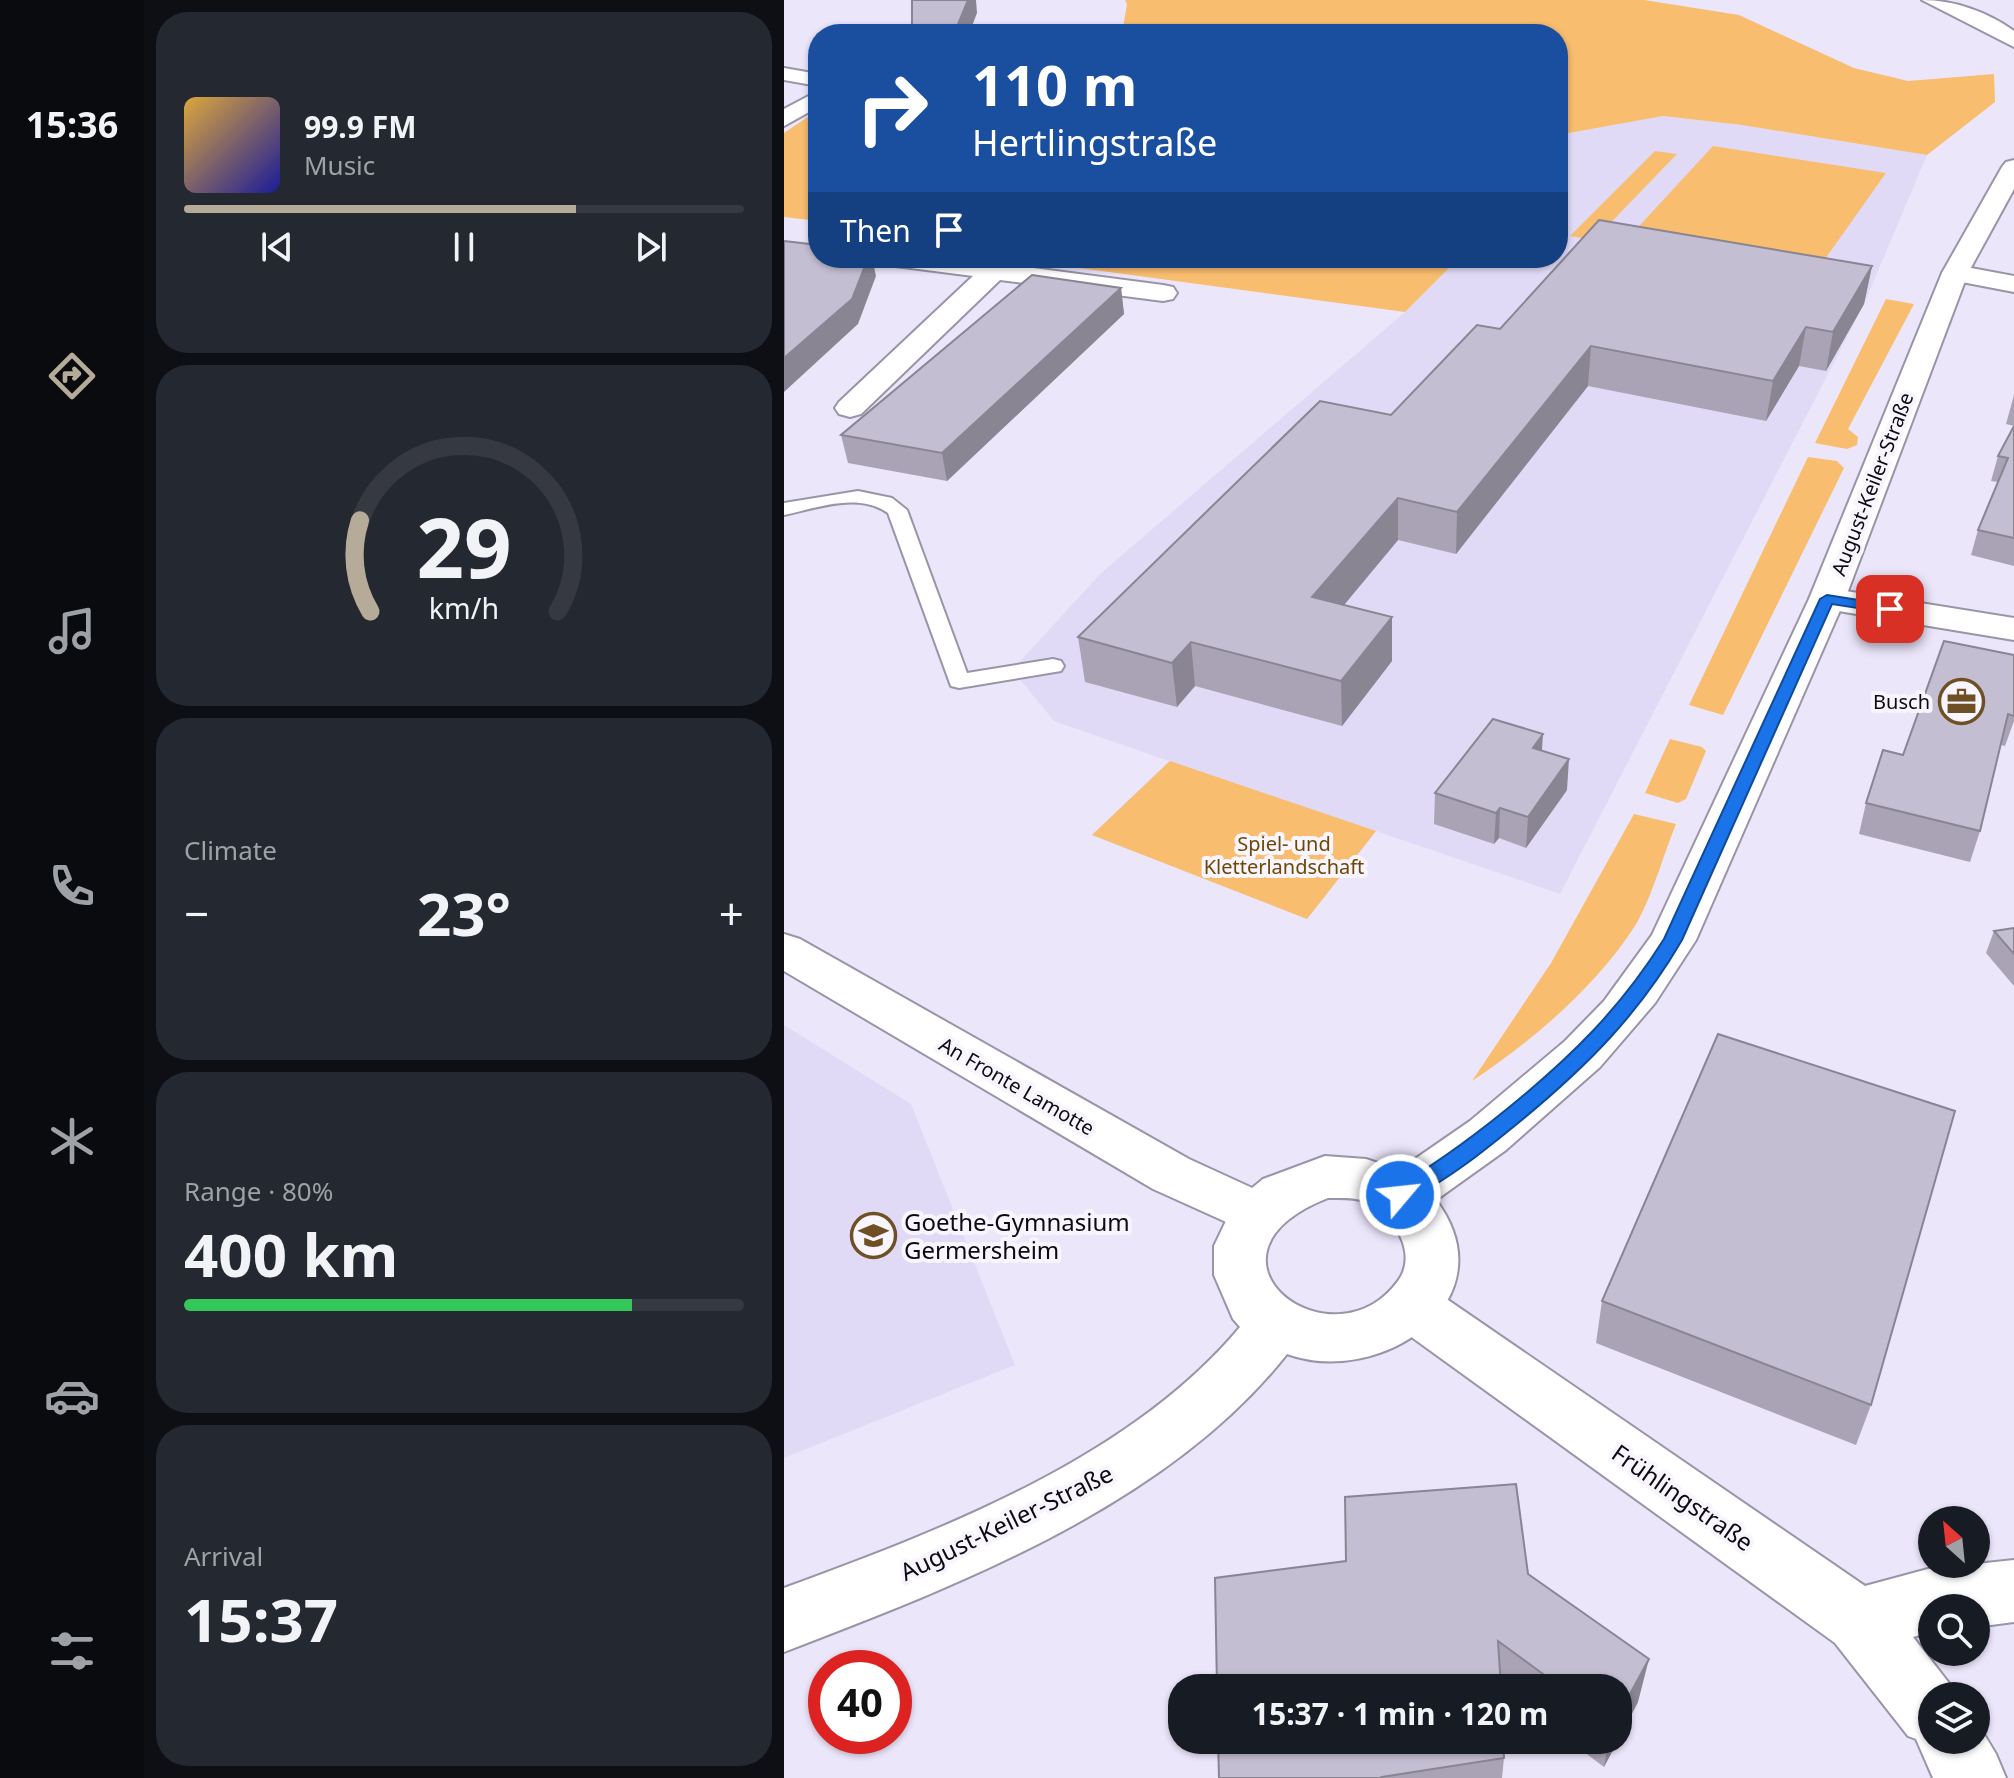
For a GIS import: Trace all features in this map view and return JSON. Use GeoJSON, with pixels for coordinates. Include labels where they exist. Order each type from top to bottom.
{"type":"FeatureCollection","features":[{"type":"Feature","properties":{"kind":"street"},"geometry":{"type":"LineString","coordinates":[[1932,0],[1997,28],[2014,41]]}},
{"type":"Feature","properties":{"kind":"street"},"geometry":{"type":"LineString","coordinates":[[784,74],[808,78]]}},
{"type":"Feature","properties":{"kind":"street"},"geometry":{"type":"LineString","coordinates":[[784,119],[808,104]]}},
{"type":"Feature","properties":{"kind":"street","name":"August-Keiler-Straße"},"geometry":{"type":"LineString","coordinates":[[1400,1195],[1444,1171],[1574,1066],[1645,985],[1673,940],[1827,599],[1955,273],[2014,167]]}},
{"type":"Feature","properties":{"kind":"street"},"geometry":{"type":"LineString","coordinates":[[965,268],[1163,293]]}},
{"type":"Feature","properties":{"kind":"street"},"geometry":{"type":"LineString","coordinates":[[850,408],[993,272]]}},
{"type":"Feature","properties":{"kind":"street"},"geometry":{"type":"LineString","coordinates":[[1955,273],[2014,284]]}},
{"type":"Feature","properties":{"kind":"street"},"geometry":{"type":"LineString","coordinates":[[1827,599],[2014,629]]}},
{"type":"Feature","properties":{"kind":"street","name":"An Fronte Lamotte"},"geometry":{"type":"LineString","coordinates":[[784,950],[1171,1174],[1255,1213]]}},
{"type":"Feature","properties":{"kind":"street"},"geometry":{"type":"LineString","coordinates":[[1325,1177],[1352,1177],[1377,1183],[1400,1195],[1418,1213],[1429,1235],[1433,1259],[1427,1284],[1412,1306],[1391,1323],[1364,1335],[1333,1339],[1303,1336],[1277,1324],[1256,1307],[1242,1284],[1238,1260],[1243,1236],[1255,1213],[1275,1196],[1298,1183],[1325,1177]]}},
{"type":"Feature","properties":{"kind":"street","name":"Frühlingstraße"},"geometry":{"type":"LineString","coordinates":[[1412,1306],[1858,1620],[1918,1695]]}},
{"type":"Feature","properties":{"kind":"street","name":"August-Keiler-Straße"},"geometry":{"type":"LineString","coordinates":[[784,1620],[851,1595],[1015,1523],[1128,1462],[1213,1395],[1262,1345],[1277,1324]]}},
{"type":"Feature","properties":{"kind":"street"},"geometry":{"type":"LineString","coordinates":[[1858,1620],[1928,1601],[2014,1591]]}},
{"type":"Feature","properties":{"kind":"street"},"geometry":{"type":"LineString","coordinates":[[1957,1754],[1972,1778]]}},
{"type":"Feature","properties":{"kind":"lane"},"geometry":{"type":"LineString","coordinates":[[784,509],[864,497],[890,503],[897,510],[959,681],[1012,670],[1053,666]]}},
{"type":"Feature","properties":{"kind":"shaded area"},"geometry":{"type":"Polygon","coordinates":[[[1663,116],[1742,125],[1927,155],[1864,304],[1560,894],[1376,831],[1307,919],[1092,835],[1169,761],[1054,721],[1012,670],[1100,574],[1405,312],[1449,268],[1568,268],[1568,133],[1663,116]]]}},
{"type":"Feature","properties":{"kind":"shaded area","name":"Goethe-Gymnasium Germersheim"},"geometry":{"type":"Polygon","coordinates":[[[784,1025],[911,1104],[1015,1365],[784,1458],[784,1025]]]}},
{"type":"Feature","properties":{"kind":"green space"},"geometry":{"type":"Polygon","coordinates":[[[1125,0],[1644,0],[1739,15],[1854,68],[1908,81],[1994,74],[1995,102],[1927,155],[1742,125],[1663,116],[1568,133],[1568,24],[1124,24],[1125,0]]]}},
{"type":"Feature","properties":{"kind":"green space"},"geometry":{"type":"Polygon","coordinates":[[[808,117],[808,220],[784,217],[784,133],[808,117]]]}},
{"type":"Feature","properties":{"kind":"green space"},"geometry":{"type":"Polygon","coordinates":[[[1713,146],[1886,173],[1808,283],[1618,249],[1713,146]]]}},
{"type":"Feature","properties":{"kind":"green space"},"geometry":{"type":"Polygon","coordinates":[[[1655,151],[1677,154],[1594,240],[1570,236],[1655,151]]]}},
{"type":"Feature","properties":{"kind":"green space"},"geometry":{"type":"Polygon","coordinates":[[[1078,268],[1449,268],[1405,312],[1078,268]]]}},
{"type":"Feature","properties":{"kind":"green space"},"geometry":{"type":"Polygon","coordinates":[[[1886,299],[1914,304],[1848,429],[1858,437],[1857,445],[1847,449],[1815,443],[1886,299]]]}},
{"type":"Feature","properties":{"kind":"green space"},"geometry":{"type":"Polygon","coordinates":[[[1808,457],[1837,461],[1844,468],[1723,715],[1689,705],[1808,457]]]}},
{"type":"Feature","properties":{"kind":"green space"},"geometry":{"type":"Polygon","coordinates":[[[1670,739],[1702,747],[1706,751],[1686,799],[1678,803],[1645,793],[1670,739]]]}},
{"type":"Feature","properties":{"kind":"green space","name":"Spiel- und Kletterlandschaft"},"geometry":{"type":"Polygon","coordinates":[[[1170,761],[1376,831],[1307,919],[1092,835],[1170,761]]]}},
{"type":"Feature","properties":{"kind":"green space"},"geometry":{"type":"Polygon","coordinates":[[[1634,814],[1676,824],[1635,926],[1601,971],[1561,1012],[1472,1081],[1551,963],[1634,814]]]}},
{"type":"Feature","properties":{"kind":"building"},"geometry":{"type":"Polygon","coordinates":[[[912,0],[968,0],[958,24],[912,24],[912,0]]]}},
{"type":"Feature","properties":{"kind":"building"},"geometry":{"type":"Polygon","coordinates":[[[1599,220],[1872,266],[1833,332],[1806,327],[1773,381],[1591,346],[1457,512],[1398,498],[1312,597],[1392,617],[1341,681],[1191,642],[1172,663],[1078,637],[1320,401],[1391,415],[1477,325],[1500,329],[1555,268],[1568,268],[1568,254],[1599,220]]]}},
{"type":"Feature","properties":{"kind":"building"},"geometry":{"type":"Polygon","coordinates":[[[784,241],[808,244],[808,268],[864,268],[852,299],[784,358],[784,241]]]}},
{"type":"Feature","properties":{"kind":"building"},"geometry":{"type":"Polygon","coordinates":[[[1032,275],[1121,288],[942,453],[841,435],[1032,275]]]}},
{"type":"Feature","properties":{"kind":"building"},"geometry":{"type":"Polygon","coordinates":[[[2014,426],[2014,538],[1978,530],[2008,458],[1998,456],[2014,426]]]}},
{"type":"Feature","properties":{"kind":"building"},"geometry":{"type":"Polygon","coordinates":[[[1944,641],[2014,655],[2014,716],[2008,714],[1980,831],[1866,803],[1883,750],[1903,755],[1944,641]]]}},
{"type":"Feature","properties":{"kind":"building"},"geometry":{"type":"Polygon","coordinates":[[[1493,719],[1543,734],[1533,748],[1569,759],[1528,817],[1500,808],[1496,813],[1435,793],[1493,719]]]}},
{"type":"Feature","properties":{"kind":"building"},"geometry":{"type":"Polygon","coordinates":[[[2014,928],[2014,954],[1994,931],[2014,928]]]}},
{"type":"Feature","properties":{"kind":"building"},"geometry":{"type":"Polygon","coordinates":[[[1718,1034],[1955,1111],[1871,1405],[1602,1301],[1718,1034]]]}},
{"type":"Feature","properties":{"kind":"building"},"geometry":{"type":"Polygon","coordinates":[[[1516,1484],[1528,1574],[1649,1659],[1632,1690],[1632,1674],[1543,1674],[1498,1641],[1500,1674],[1217,1674],[1215,1578],[1346,1561],[1345,1497],[1516,1484]]]}},
{"type":"Feature","properties":{"kind":"building"},"geometry":{"type":"Polygon","coordinates":[[[1218,1754],[1504,1754],[1504,1758],[1383,1778],[1219,1778],[1218,1754]]]}},
{"type":"Feature","properties":{"kind":"place","name":"Busch"},"geometry":{"type":"Point","coordinates":[1961,701]}},
{"type":"Feature","properties":{"kind":"place","name":"Goethe-Gymnasium Germersheim"},"geometry":{"type":"Point","coordinates":[873,1235]}},
{"type":"Feature","properties":{"kind":"route"},"geometry":{"type":"LineString","coordinates":[[1400,1195],[1444,1171],[1574,1066],[1645,985],[1673,940],[1827,599],[1890,609]]}}]}
